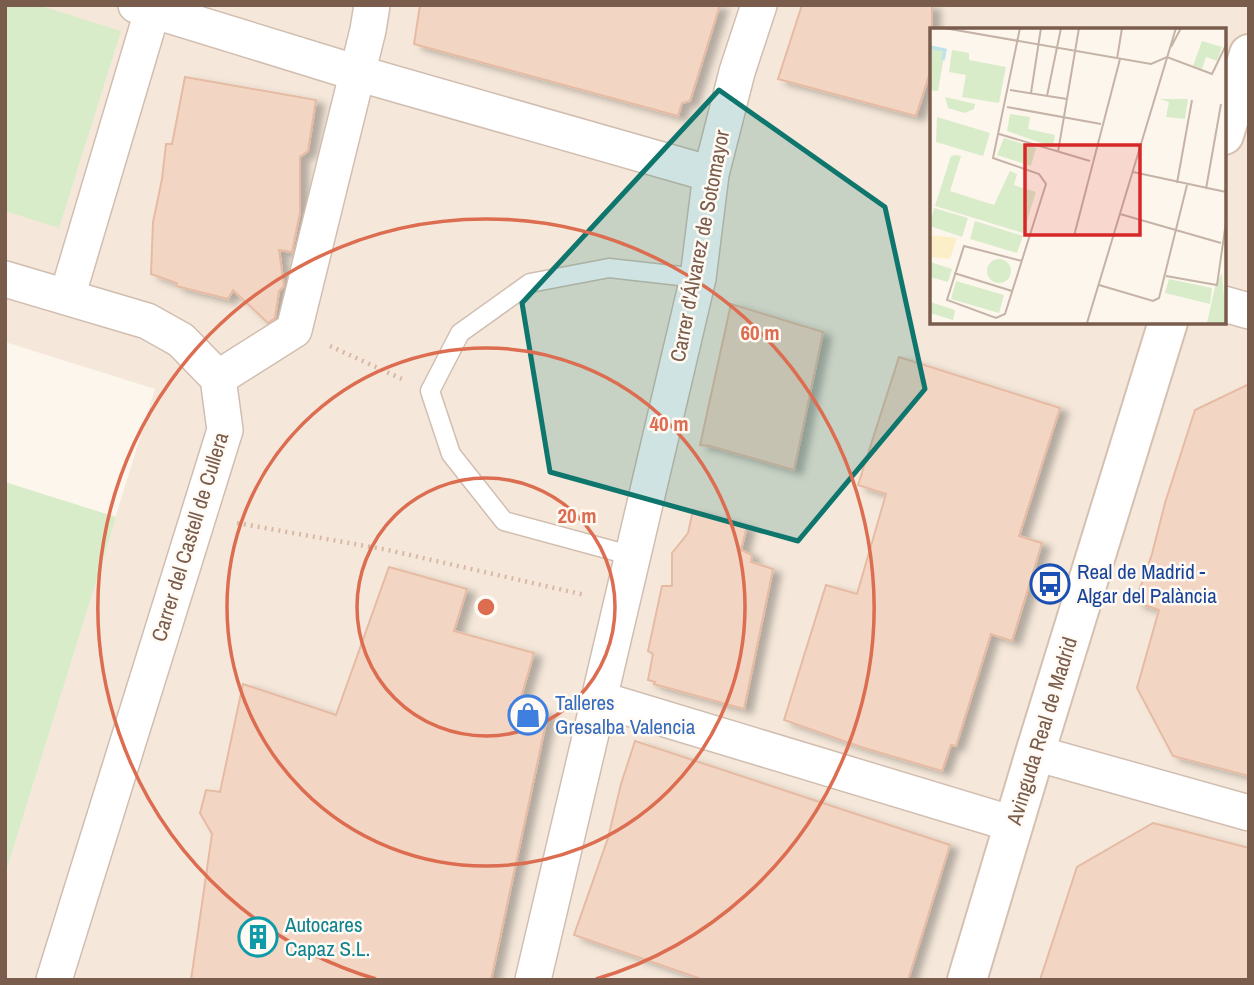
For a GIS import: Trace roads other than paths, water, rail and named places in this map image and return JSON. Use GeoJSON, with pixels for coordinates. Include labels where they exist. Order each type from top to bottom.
{"type":"FeatureCollection","features":[{"type":"Feature","properties":{"kind":"street"},"geometry":{"type":"LineString","coordinates":[[5,279],[147,321],[181,340],[218,377],[294,330],[372,5]]}},
{"type":"Feature","properties":{"kind":"street","name":"Carrer d'Álvarez de Sotomayor"},"geometry":{"type":"LineString","coordinates":[[533,980],[698,278],[711,174],[737,72],[759,5]]}},
{"type":"Feature","properties":{"kind":"street"},"geometry":{"type":"LineString","coordinates":[[67,297],[148,7],[357,73],[711,174]]}},
{"type":"Feature","properties":{"kind":"street"},"geometry":{"type":"LineString","coordinates":[[1226,129],[1249,54]]}},
{"type":"Feature","properties":{"kind":"street"},"geometry":{"type":"LineString","coordinates":[[1226,305],[1249,311]]}},
{"type":"Feature","properties":{"kind":"street","name":"Avinguda Real de Madrid"},"geometry":{"type":"LineString","coordinates":[[967,980],[1167,324]]}},
{"type":"Feature","properties":{"kind":"street","name":"Carrer del Castell de Cullera"},"geometry":{"type":"LineString","coordinates":[[54,980],[225,430],[218,377]]}},
{"type":"Feature","properties":{"kind":"street"},"geometry":{"type":"LineString","coordinates":[[599,699],[1013,824]]}},
{"type":"Feature","properties":{"kind":"street"},"geometry":{"type":"LineString","coordinates":[[1035,753],[1249,813]]}},
{"type":"Feature","properties":{"kind":"lane"},"geometry":{"type":"LineString","coordinates":[[633,555],[504,521],[451,454],[430,391],[460,333],[530,283],[609,268],[698,278]]}},
{"type":"Feature","properties":{"kind":"place","name":"Real de Madrid - Algar del Palància"},"geometry":{"type":"Point","coordinates":[1050,584]}},
{"type":"Feature","properties":{"kind":"place","name":"Talleres Gresalba Valencia"},"geometry":{"type":"Point","coordinates":[528,715]}},
{"type":"Feature","properties":{"kind":"place","name":"Autocares Capaz S.L."},"geometry":{"type":"Point","coordinates":[258,937]}}]}
